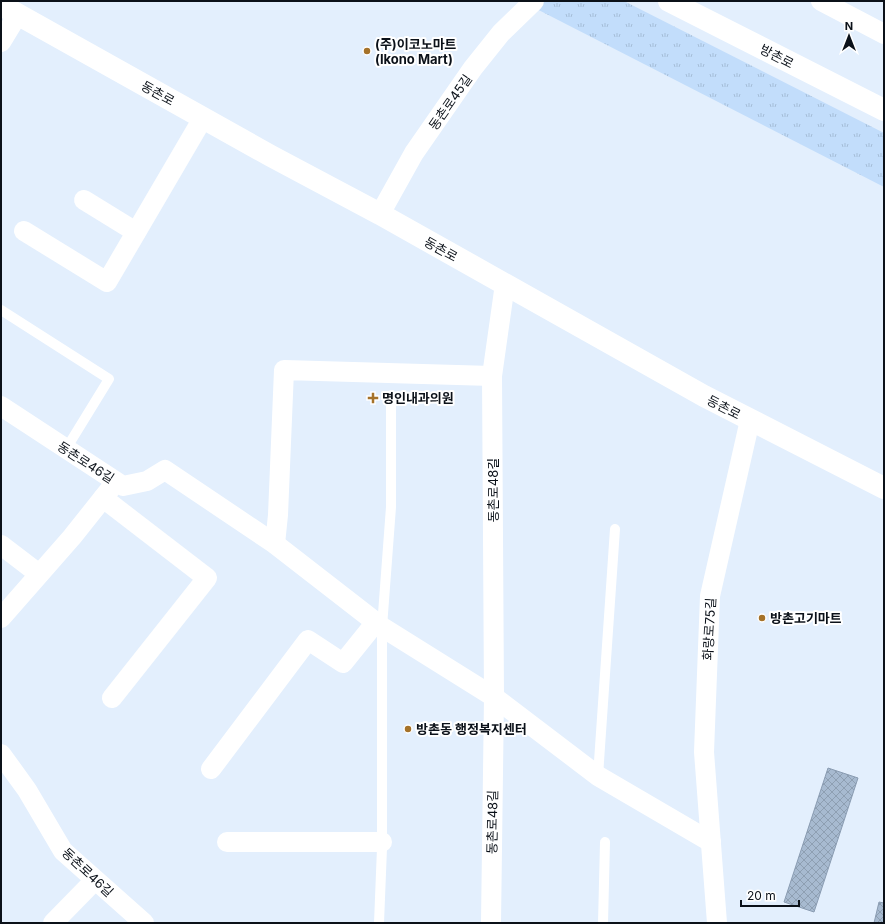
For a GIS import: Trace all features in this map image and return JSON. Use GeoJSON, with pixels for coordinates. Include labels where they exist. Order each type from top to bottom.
{"type":"FeatureCollection","features":[{"type":"Feature","properties":{"kind":"main road","name":"방촌로"},"geometry":{"type":"LineString","coordinates":[[669,1],[884,110]]}},
{"type":"Feature","properties":{"kind":"main road","name":"동촌로"},"geometry":{"type":"LineString","coordinates":[[9,10],[271,156],[380,214],[704,396],[884,488]]}},
{"type":"Feature","properties":{"kind":"street","name":"동촌로45길"},"geometry":{"type":"LineString","coordinates":[[380,214],[414,154],[473,68],[501,33],[534,1]]}},
{"type":"Feature","properties":{"kind":"street"},"geometry":{"type":"LineString","coordinates":[[821,1],[884,34]]}},
{"type":"Feature","properties":{"kind":"street"},"geometry":{"type":"LineString","coordinates":[[1,42],[9,10]]}},
{"type":"Feature","properties":{"kind":"street"},"geometry":{"type":"LineString","coordinates":[[24,231],[107,282],[203,118]]}},
{"type":"Feature","properties":{"kind":"street"},"geometry":{"type":"LineString","coordinates":[[84,200],[136,232]]}},
{"type":"Feature","properties":{"kind":"street","name":"동촌로48길"},"geometry":{"type":"LineString","coordinates":[[491,923],[494,697],[492,376],[505,284]]}},
{"type":"Feature","properties":{"kind":"street"},"geometry":{"type":"LineString","coordinates":[[492,376],[284,370],[278,515],[275,544],[379,624],[494,697],[598,776],[711,842]]}},
{"type":"Feature","properties":{"kind":"street","name":"동촌로46길"},"geometry":{"type":"LineString","coordinates":[[1,406],[123,486],[147,481],[165,470],[275,544]]}},
{"type":"Feature","properties":{"kind":"street","name":"화랑로75길"},"geometry":{"type":"LineString","coordinates":[[717,923],[704,752],[710,596],[750,420]]}},
{"type":"Feature","properties":{"kind":"street"},"geometry":{"type":"LineString","coordinates":[[1,618],[116,482]]}},
{"type":"Feature","properties":{"kind":"street"},"geometry":{"type":"LineString","coordinates":[[103,498],[207,578],[112,698]]}},
{"type":"Feature","properties":{"kind":"street"},"geometry":{"type":"LineString","coordinates":[[1,544],[39,574]]}},
{"type":"Feature","properties":{"kind":"street"},"geometry":{"type":"LineString","coordinates":[[211,769],[308,640],[342,663],[379,624]]}},
{"type":"Feature","properties":{"kind":"street","name":"동촌로46길"},"geometry":{"type":"LineString","coordinates":[[1,754],[27,790],[63,851],[144,923]]}},
{"type":"Feature","properties":{"kind":"street"},"geometry":{"type":"LineString","coordinates":[[227,842],[382,845]]}},
{"type":"Feature","properties":{"kind":"street"},"geometry":{"type":"LineString","coordinates":[[57,922],[95,880]]}},
{"type":"Feature","properties":{"kind":"lane"},"geometry":{"type":"LineString","coordinates":[[1,310],[109,378],[66,449]]}},
{"type":"Feature","properties":{"kind":"lane"},"geometry":{"type":"LineString","coordinates":[[379,923],[382,845],[379,624],[391,507],[391,403]]}},
{"type":"Feature","properties":{"kind":"lane"},"geometry":{"type":"LineString","coordinates":[[598,776],[615,529]]}},
{"type":"Feature","properties":{"kind":"lane"},"geometry":{"type":"LineString","coordinates":[[602,923],[605,842]]}},
{"type":"Feature","properties":{"kind":"green space"},"geometry":{"type":"Polygon","coordinates":[[[521,1],[624,1],[884,133],[884,187],[521,1]]]}},
{"type":"Feature","properties":{"kind":"building"},"geometry":{"type":"Polygon","coordinates":[[[828,768],[858,778],[814,912],[784,902],[828,768]]]}},
{"type":"Feature","properties":{"kind":"building"},"geometry":{"type":"Polygon","coordinates":[[[879,902],[884,903],[884,923],[874,923],[879,902]]]}},
{"type":"Feature","properties":{"kind":"place","name":"(주)이코노마트 (Ikono Mart)"},"geometry":{"type":"Point","coordinates":[367,51]}},
{"type":"Feature","properties":{"kind":"place","name":"명인내과의원"},"geometry":{"type":"Point","coordinates":[373,398]}},
{"type":"Feature","properties":{"kind":"place","name":"방촌고기마트"},"geometry":{"type":"Point","coordinates":[762,618]}},
{"type":"Feature","properties":{"kind":"place","name":"방촌동 행정복지센터"},"geometry":{"type":"Point","coordinates":[408,729]}}]}
